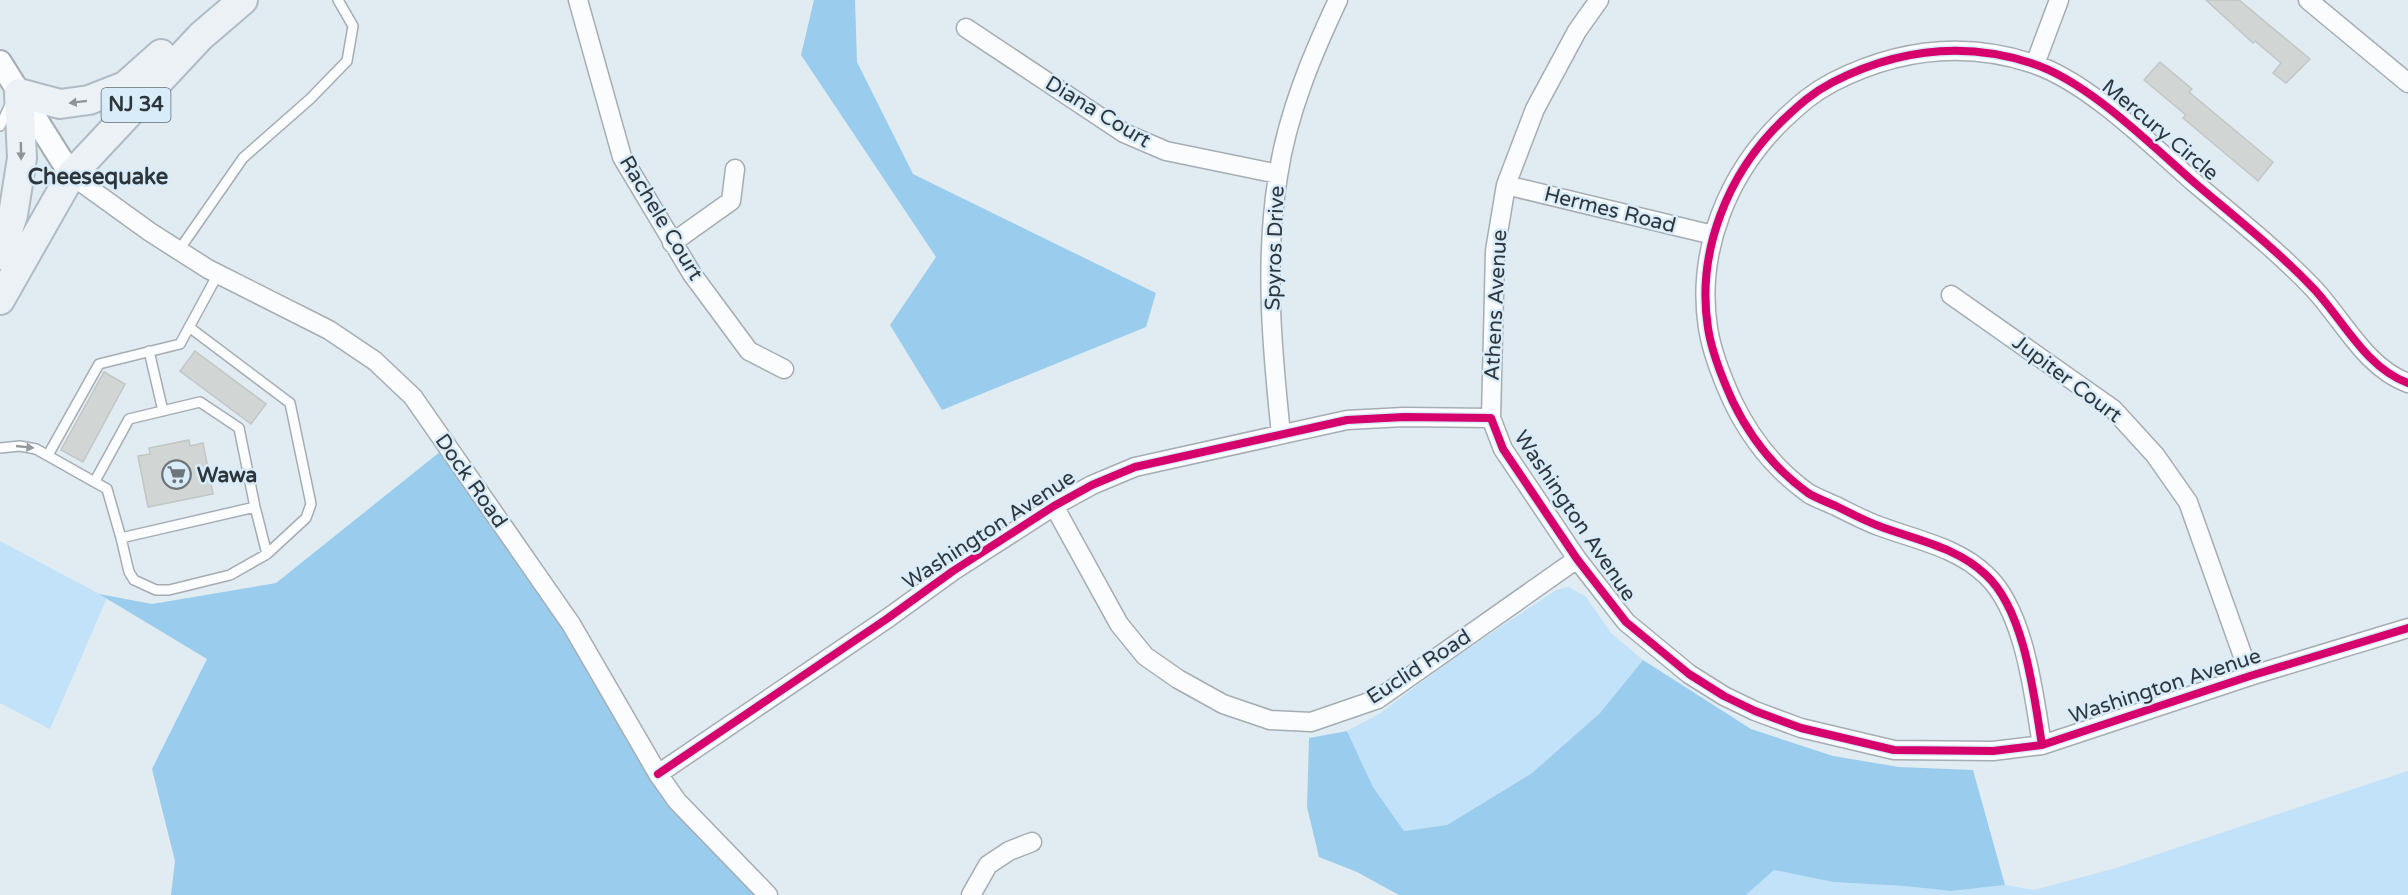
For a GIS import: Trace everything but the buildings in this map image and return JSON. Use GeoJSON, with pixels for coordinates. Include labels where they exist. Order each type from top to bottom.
{"type":"FeatureCollection","features":[{"type":"Feature","properties":{"kind":"main road","name":"NJ 34"},"geometry":{"type":"LineString","coordinates":[[0,300],[71,175],[201,36],[243,0]]}},
{"type":"Feature","properties":{"kind":"main road"},"geometry":{"type":"LineString","coordinates":[[0,255],[13,215],[12,194],[22,158],[18,91],[60,104],[89,100],[125,86],[165,50],[201,36]]}},
{"type":"Feature","properties":{"kind":"street","name":"Rachele Court"},"geometry":{"type":"LineString","coordinates":[[578,0],[622,157],[692,274],[749,351],[784,369]]}},
{"type":"Feature","properties":{"kind":"street","name":"Spyros Drive"},"geometry":{"type":"LineString","coordinates":[[1281,434],[1272,349],[1271,231],[1278,174],[1293,111],[1320,39],[1338,0]]}},
{"type":"Feature","properties":{"kind":"street","name":"Athens Avenue"},"geometry":{"type":"LineString","coordinates":[[1491,418],[1495,251],[1506,185],[1535,109],[1577,31],[1599,0]]}},
{"type":"Feature","properties":{"kind":"street"},"geometry":{"type":"LineString","coordinates":[[2035,64],[2059,0]]}},
{"type":"Feature","properties":{"kind":"street"},"geometry":{"type":"LineString","coordinates":[[2308,0],[2408,83]]}},
{"type":"Feature","properties":{"kind":"street","name":"Diana Court"},"geometry":{"type":"LineString","coordinates":[[966,28],[1124,133],[1166,151],[1278,174]]}},
{"type":"Feature","properties":{"kind":"street","name":"Mercury Circle"},"geometry":{"type":"LineString","coordinates":[[2042,745],[2029,666],[2019,633],[2002,596],[1988,576],[1955,552],[1874,525],[1809,493],[1771,460],[1743,422],[1719,371],[1708,327],[1706,277],[1713,235],[1733,184],[1762,141],[1811,94],[1865,66],[1930,51],[1987,52],[2035,64],[2086,91],[2118,117],[2295,270],[2384,370],[2408,383]]}},
{"type":"Feature","properties":{"kind":"street"},"geometry":{"type":"LineString","coordinates":[[0,62],[71,175]]}},
{"type":"Feature","properties":{"kind":"street"},"geometry":{"type":"LineString","coordinates":[[672,243],[731,201],[735,169]]}},
{"type":"Feature","properties":{"kind":"street","name":"Dock Road"},"geometry":{"type":"LineString","coordinates":[[71,175],[179,250],[218,274],[329,330],[375,361],[413,397],[571,624],[657,774],[691,818],[768,895]]}},
{"type":"Feature","properties":{"kind":"street","name":"Hermes Road"},"geometry":{"type":"LineString","coordinates":[[1506,185],[1713,235]]}},
{"type":"Feature","properties":{"kind":"street","name":"Jupiter Court"},"geometry":{"type":"LineString","coordinates":[[1951,295],[2113,409],[2155,455],[2188,502],[2250,676]]}},
{"type":"Feature","properties":{"kind":"street","name":"Washington Avenue"},"geometry":{"type":"LineString","coordinates":[[657,774],[953,571],[1054,506],[1092,485],[1135,467],[1347,420],[1404,417],[1491,418],[1503,449],[1578,559],[1626,622],[1689,674],[1724,696],[1755,711],[1801,728],[1894,750],[1993,752],[2042,745],[2250,676],[2408,628]]}},
{"type":"Feature","properties":{"kind":"street","name":"Euclid Road"},"geometry":{"type":"LineString","coordinates":[[1054,506],[1119,624],[1145,656],[1178,679],[1223,704],[1270,720],[1311,722],[1378,699],[1578,559]]}},
{"type":"Feature","properties":{"kind":"street"},"geometry":{"type":"LineString","coordinates":[[971,895],[988,865],[1008,851],[1032,842]]}},
{"type":"Feature","properties":{"kind":"lane"},"geometry":{"type":"LineString","coordinates":[[179,250],[243,158],[310,99],[347,61],[353,26],[338,0]]}},
{"type":"Feature","properties":{"kind":"lane"},"geometry":{"type":"LineString","coordinates":[[0,126],[18,91]]}},
{"type":"Feature","properties":{"kind":"lane"},"geometry":{"type":"LineString","coordinates":[[48,455],[99,364],[180,344],[218,274]]}},
{"type":"Feature","properties":{"kind":"lane"},"geometry":{"type":"LineString","coordinates":[[0,448],[20,446],[36,449],[107,489],[129,572],[134,580],[156,590],[169,590],[230,575],[267,555],[306,518],[311,504],[290,404],[189,327]]}},
{"type":"Feature","properties":{"kind":"lane"},"geometry":{"type":"LineString","coordinates":[[149,351],[163,411]]}},
{"type":"Feature","properties":{"kind":"lane"},"geometry":{"type":"LineString","coordinates":[[95,482],[129,419],[200,402],[239,429],[267,555]]}},
{"type":"Feature","properties":{"kind":"lane"},"geometry":{"type":"LineString","coordinates":[[121,538],[255,507]]}},
{"type":"Feature","properties":{"kind":"shaded area"},"geometry":{"type":"Polygon","coordinates":[[[814,0],[855,0],[857,62],[913,174],[1156,293],[1146,327],[942,410],[890,325],[936,257],[801,55],[814,0]]]}},
{"type":"Feature","properties":{"kind":"shaded area"},"geometry":{"type":"Polygon","coordinates":[[[446,447],[697,819],[777,895],[171,895],[175,861],[152,769],[207,659],[99,594],[152,604],[276,583],[446,447]]]}},
{"type":"Feature","properties":{"kind":"shaded area"},"geometry":{"type":"Polygon","coordinates":[[[0,541],[107,598],[50,729],[0,703],[0,541]]]}},
{"type":"Feature","properties":{"kind":"shaded area"},"geometry":{"type":"Polygon","coordinates":[[[1569,587],[1586,597],[1611,633],[1643,660],[1600,713],[1532,773],[1447,825],[1404,831],[1373,787],[1347,731],[1379,714],[1447,663],[1556,590],[1569,587]]]}},
{"type":"Feature","properties":{"kind":"shaded area"},"geometry":{"type":"Polygon","coordinates":[[[1643,660],[1751,729],[1833,756],[1899,767],[1973,770],[2005,885],[1951,891],[1833,882],[1774,870],[1746,895],[1399,895],[1357,872],[1319,857],[1307,807],[1309,738],[1347,731],[1373,787],[1404,831],[1447,825],[1532,773],[1600,713],[1643,660]]]}},
{"type":"Feature","properties":{"kind":"shaded area"},"geometry":{"type":"Polygon","coordinates":[[[2408,771],[2408,895],[1746,895],[1774,870],[1833,882],[1951,891],[2005,885],[2034,890],[2116,868],[2408,771]]]}},
{"type":"Feature","properties":{"kind":"cycle path"},"geometry":{"type":"LineString","coordinates":[[2042,745],[2031,679],[2019,632],[2010,610],[1986,575],[1975,565],[1936,545],[1874,524],[1808,493],[1785,474],[1765,452],[1740,415],[1725,384],[1708,328],[1707,270],[1712,242],[1720,215],[1746,164],[1783,120],[1807,99],[1833,82],[1881,62],[1905,56],[1930,52],[1980,52],[2006,56],[2053,72],[2096,99],[2139,133],[2286,261],[2325,301],[2367,355],[2393,376],[2408,383]]}},
{"type":"Feature","properties":{"kind":"cycle path"},"geometry":{"type":"LineString","coordinates":[[658,774],[888,618],[953,571],[1054,506],[1092,485],[1135,467],[1347,420],[1404,417],[1491,418],[1503,449],[1577,559],[1626,622],[1689,674],[1724,696],[1755,711],[1801,728],[1894,750],[1993,751],[2042,745],[2250,676],[2408,628]]}},
{"type":"Feature","properties":{"kind":"place","name":"Wawa"},"geometry":{"type":"Point","coordinates":[176,475]}},
{"type":"Feature","properties":{"kind":"district","name":"Cheesequake"},"geometry":{"type":"Point","coordinates":[98,177]}}]}
